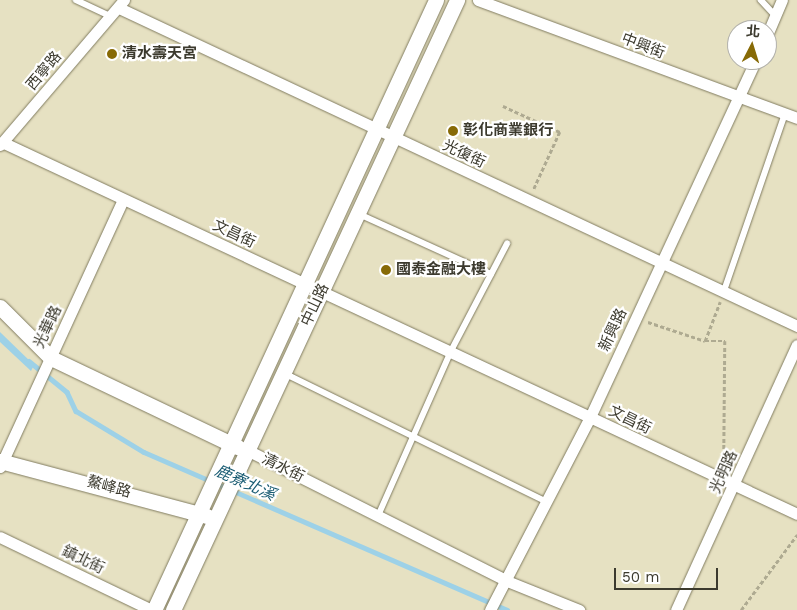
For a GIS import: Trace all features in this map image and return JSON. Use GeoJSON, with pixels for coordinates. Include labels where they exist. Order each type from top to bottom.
{"type":"FeatureCollection","features":[{"type":"Feature","properties":{"kind":"street","name":"中山路"},"geometry":{"type":"LineString","coordinates":[[153,610],[436,0]]}},
{"type":"Feature","properties":{"kind":"street","name":"中山路"},"geometry":{"type":"LineString","coordinates":[[173,610],[356,213],[457,0]]}},
{"type":"Feature","properties":{"kind":"street","name":"中興街"},"geometry":{"type":"LineString","coordinates":[[478,0],[737,98],[797,118]]}},
{"type":"Feature","properties":{"kind":"street"},"geometry":{"type":"LineString","coordinates":[[774,20],[782,0]]}},
{"type":"Feature","properties":{"kind":"street","name":"光復街"},"geometry":{"type":"LineString","coordinates":[[118,8],[797,326]]}},
{"type":"Feature","properties":{"kind":"street","name":"西寧路"},"geometry":{"type":"LineString","coordinates":[[2,144],[118,8]]}},
{"type":"Feature","properties":{"kind":"street","name":"新興路"},"geometry":{"type":"LineString","coordinates":[[490,610],[507,581],[590,417],[751,70]]}},
{"type":"Feature","properties":{"kind":"street","name":"文昌街"},"geometry":{"type":"LineString","coordinates":[[2,144],[452,351],[729,484],[797,514]]}},
{"type":"Feature","properties":{"kind":"street","name":"光華路"},"geometry":{"type":"LineString","coordinates":[[1,463],[124,200]]}},
{"type":"Feature","properties":{"kind":"street","name":"清水街"},"geometry":{"type":"LineString","coordinates":[[0,307],[51,358],[230,444],[247,450],[507,581],[580,610]]}},
{"type":"Feature","properties":{"kind":"street","name":"光明路"},"geometry":{"type":"LineString","coordinates":[[676,610],[729,484],[797,346]]}},
{"type":"Feature","properties":{"kind":"street","name":"鰲峰路"},"geometry":{"type":"LineString","coordinates":[[1,463],[199,511],[216,520]]}},
{"type":"Feature","properties":{"kind":"street","name":"鎮北街"},"geometry":{"type":"LineString","coordinates":[[0,537],[153,610]]}},
{"type":"Feature","properties":{"kind":"lane"},"geometry":{"type":"LineString","coordinates":[[76,0],[118,8]]}},
{"type":"Feature","properties":{"kind":"lane"},"geometry":{"type":"LineString","coordinates":[[761,0],[776,17]]}},
{"type":"Feature","properties":{"kind":"lane"},"geometry":{"type":"LineString","coordinates":[[724,292],[785,114]]}},
{"type":"Feature","properties":{"kind":"lane"},"geometry":{"type":"LineString","coordinates":[[356,213],[491,274]]}},
{"type":"Feature","properties":{"kind":"lane"},"geometry":{"type":"LineString","coordinates":[[378,516],[416,436],[452,351],[507,244]]}},
{"type":"Feature","properties":{"kind":"lane"},"geometry":{"type":"LineString","coordinates":[[283,372],[547,502]]}},
{"type":"Feature","properties":{"kind":"path"},"geometry":{"type":"LineString","coordinates":[[503,106],[560,132],[528,201]]}},
{"type":"Feature","properties":{"kind":"path"},"geometry":{"type":"LineString","coordinates":[[705,341],[724,292]]}},
{"type":"Feature","properties":{"kind":"path"},"geometry":{"type":"LineString","coordinates":[[636,316],[705,341],[725,341],[729,484]]}},
{"type":"Feature","properties":{"kind":"path"},"geometry":{"type":"LineString","coordinates":[[741,610],[797,535]]}},
{"type":"Feature","properties":{"kind":"water"},"geometry":{"type":"Polygon","coordinates":[[[0,332],[34,365],[31,371],[0,342],[0,332]]]}},
{"type":"Feature","properties":{"kind":"waterway","name":"鹿寮北溪"},"geometry":{"type":"LineString","coordinates":[[29,361],[67,392],[76,411],[144,452],[507,610]]}},
{"type":"Feature","properties":{"kind":"place","name":"清水壽天宮"},"geometry":{"type":"Point","coordinates":[112,54]}},
{"type":"Feature","properties":{"kind":"place","name":"彰化商業銀行"},"geometry":{"type":"Point","coordinates":[453,131]}},
{"type":"Feature","properties":{"kind":"place","name":"國泰金融大樓"},"geometry":{"type":"Point","coordinates":[386,270]}}]}
